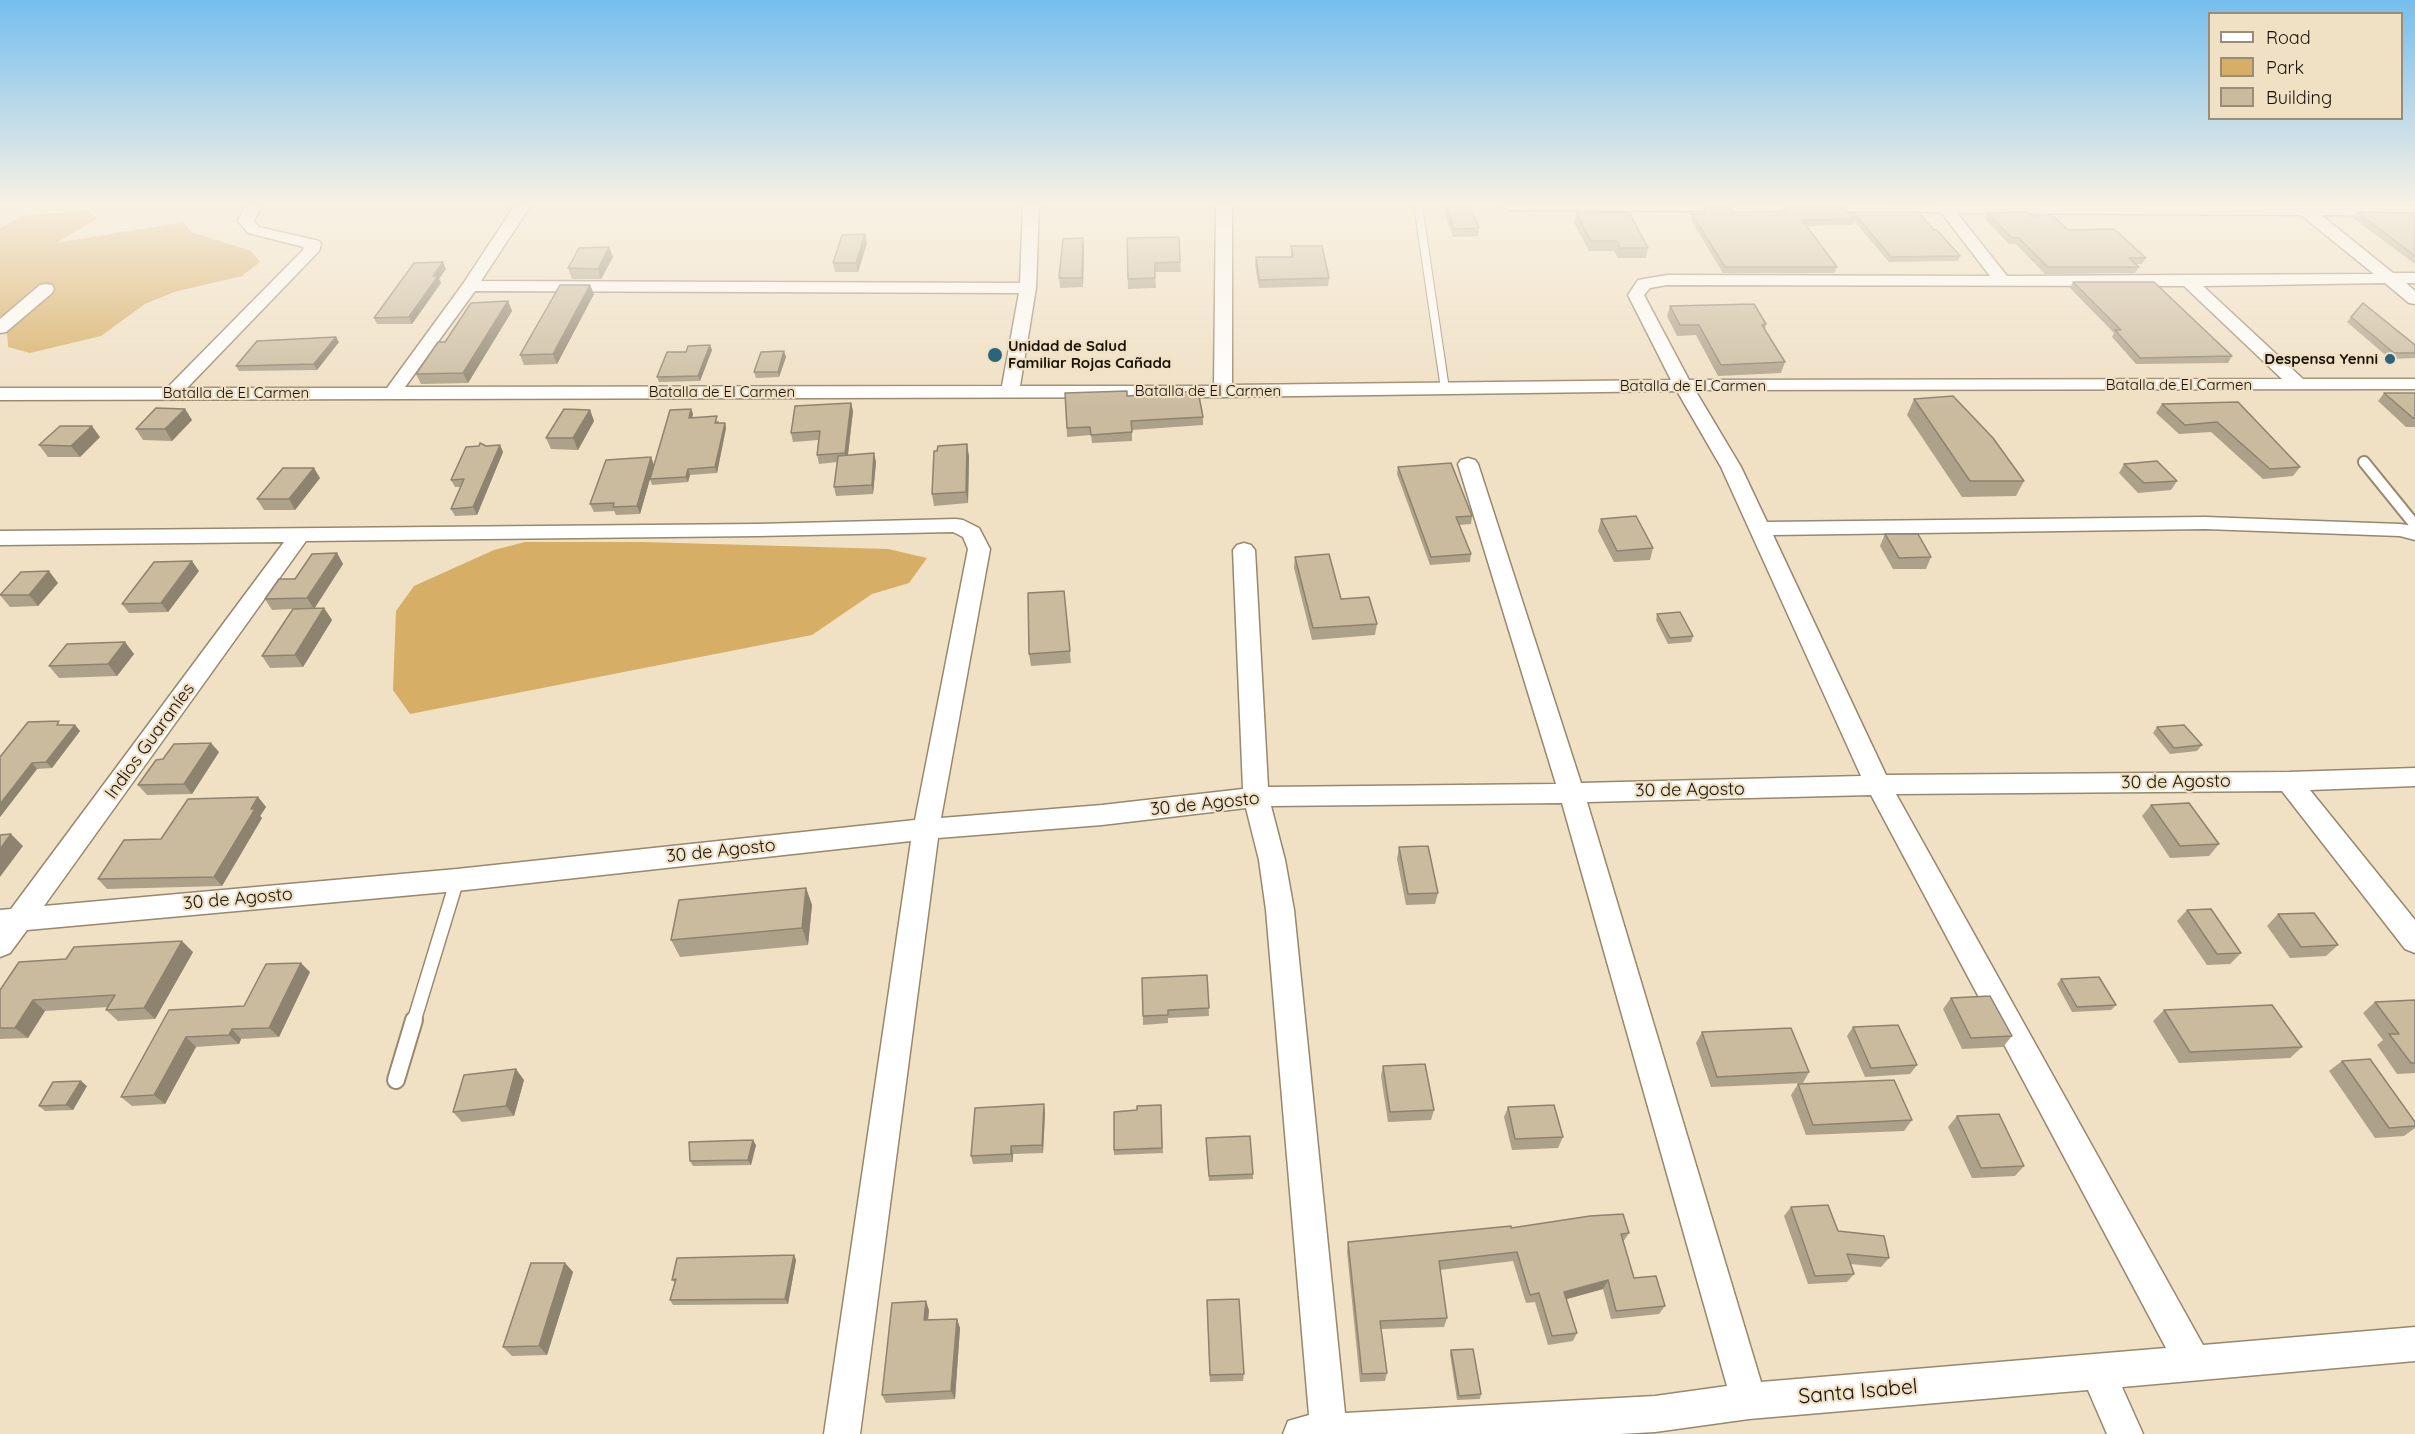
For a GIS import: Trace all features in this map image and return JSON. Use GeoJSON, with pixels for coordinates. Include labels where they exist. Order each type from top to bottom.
{"type":"FeatureCollection","features":[{"type":"Feature","properties":{"kind":"street"},"geometry":{"type":"LineString","coordinates":[[173,392],[291,272]]}},
{"type":"Feature","properties":{"kind":"street"},"geometry":{"type":"LineString","coordinates":[[392,393],[479,272]]}},
{"type":"Feature","properties":{"kind":"street"},"geometry":{"type":"LineString","coordinates":[[1010,391],[1028,288],[1029,272]]}},
{"type":"Feature","properties":{"kind":"street"},"geometry":{"type":"LineString","coordinates":[[1223,391],[1224,272]]}},
{"type":"Feature","properties":{"kind":"street"},"geometry":{"type":"LineString","coordinates":[[1996,272],[2002,280]]}},
{"type":"Feature","properties":{"kind":"street"},"geometry":{"type":"LineString","coordinates":[[2382,272],[2415,299]]}},
{"type":"Feature","properties":{"kind":"street"},"geometry":{"type":"LineString","coordinates":[[2194,1364],[1878,785],[1731,467],[1683,385],[1636,295],[1644,284],[1667,280],[2188,281],[2415,278]]}},
{"type":"Feature","properties":{"kind":"street"},"geometry":{"type":"LineString","coordinates":[[2188,281],[2299,385]]}},
{"type":"Feature","properties":{"kind":"street"},"geometry":{"type":"LineString","coordinates":[[470,286],[1028,288]]}},
{"type":"Feature","properties":{"kind":"street"},"geometry":{"type":"LineString","coordinates":[[0,328],[46,289]]}},
{"type":"Feature","properties":{"kind":"street","name":"Batalla de El Carmen"},"geometry":{"type":"LineString","coordinates":[[0,393],[1223,391],[1683,385],[2415,384]]}},
{"type":"Feature","properties":{"kind":"street"},"geometry":{"type":"LineString","coordinates":[[1467,464],[1572,793],[1749,1401]]}},
{"type":"Feature","properties":{"kind":"street"},"geometry":{"type":"LineString","coordinates":[[1761,529],[2205,523],[2400,530],[2415,533]]}},
{"type":"Feature","properties":{"kind":"street"},"geometry":{"type":"LineString","coordinates":[[0,538],[299,536],[956,525],[972,533],[979,549],[926,829],[842,1434]]}},
{"type":"Feature","properties":{"kind":"street","name":"Indios Guaraníes"},"geometry":{"type":"LineString","coordinates":[[0,945],[10,920],[299,536]]}},
{"type":"Feature","properties":{"kind":"street"},"geometry":{"type":"LineString","coordinates":[[1244,550],[1256,797],[1272,860],[1280,910],[1315,1433]]}},
{"type":"Feature","properties":{"kind":"street","name":"30 de Agosto"},"geometry":{"type":"LineString","coordinates":[[10,920],[457,880],[926,829],[1102,814],[1256,797],[1572,793],[1878,785],[2289,781],[2415,777]]}},
{"type":"Feature","properties":{"kind":"street"},"geometry":{"type":"LineString","coordinates":[[2289,781],[2415,941]]}},
{"type":"Feature","properties":{"kind":"street","name":"Santa Isabel"},"geometry":{"type":"LineString","coordinates":[[1315,1433],[1657,1424],[1749,1401],[2415,1344]]}},
{"type":"Feature","properties":{"kind":"street"},"geometry":{"type":"LineString","coordinates":[[2098,1372],[2125,1434]]}},
{"type":"Feature","properties":{"kind":"lane"},"geometry":{"type":"LineString","coordinates":[[1428,272],[1445,389]]}},
{"type":"Feature","properties":{"kind":"lane"},"geometry":{"type":"LineString","coordinates":[[2364,462],[2415,525]]}},
{"type":"Feature","properties":{"kind":"lane"},"geometry":{"type":"LineString","coordinates":[[396,1080],[457,880]]}},
{"type":"Feature","properties":{"kind":"green space"},"geometry":{"type":"Polygon","coordinates":[[[0,272],[247,272],[242,276],[174,292],[145,304],[101,336],[30,353],[8,347],[6,318],[0,316],[0,272]]]}},
{"type":"Feature","properties":{"kind":"green space"},"geometry":{"type":"Polygon","coordinates":[[[525,542],[643,542],[888,549],[927,558],[909,583],[872,594],[812,635],[410,714],[393,690],[396,611],[414,586],[494,550],[525,542]]]}},
{"type":"Feature","properties":{"kind":"building"},"geometry":{"type":"Polygon","coordinates":[[[408,272],[436,272],[433,276],[438,276],[409,317],[374,318],[408,272]]]}},
{"type":"Feature","properties":{"kind":"building"},"geometry":{"type":"Polygon","coordinates":[[[1060,272],[1082,272],[1082,278],[1059,278],[1060,272]]]}},
{"type":"Feature","properties":{"kind":"building"},"geometry":{"type":"Polygon","coordinates":[[[1128,272],[1155,272],[1155,278],[1128,279],[1128,272]]]}},
{"type":"Feature","properties":{"kind":"building"},"geometry":{"type":"Polygon","coordinates":[[[1258,272],[1328,272],[1329,278],[1259,280],[1258,272]]]}},
{"type":"Feature","properties":{"kind":"building"},"geometry":{"type":"Polygon","coordinates":[[[2073,282],[2154,282],[2232,356],[2140,358],[2115,330],[2121,330],[2073,282]]]}},
{"type":"Feature","properties":{"kind":"building"},"geometry":{"type":"Polygon","coordinates":[[[560,285],[590,285],[553,354],[520,355],[560,285]]]}},
{"type":"Feature","properties":{"kind":"building"},"geometry":{"type":"Polygon","coordinates":[[[508,301],[463,373],[416,374],[438,342],[445,342],[471,303],[508,301]]]}},
{"type":"Feature","properties":{"kind":"building"},"geometry":{"type":"Polygon","coordinates":[[[2363,303],[2415,345],[2415,353],[2394,353],[2351,317],[2363,303]]]}},
{"type":"Feature","properties":{"kind":"building"},"geometry":{"type":"Polygon","coordinates":[[[1754,304],[1766,324],[1762,325],[1785,362],[1721,365],[1699,325],[1680,325],[1670,306],[1754,304]]]}},
{"type":"Feature","properties":{"kind":"building"},"geometry":{"type":"Polygon","coordinates":[[[336,337],[314,364],[236,366],[257,341],[336,337]]]}},
{"type":"Feature","properties":{"kind":"building"},"geometry":{"type":"Polygon","coordinates":[[[710,345],[698,376],[657,377],[667,352],[686,352],[688,346],[710,345]]]}},
{"type":"Feature","properties":{"kind":"building"},"geometry":{"type":"Polygon","coordinates":[[[784,351],[778,372],[754,372],[761,352],[784,351]]]}},
{"type":"Feature","properties":{"kind":"building"},"geometry":{"type":"Polygon","coordinates":[[[1127,391],[1127,396],[1198,391],[1203,417],[1131,421],[1132,432],[1091,435],[1090,427],[1067,428],[1065,393],[1127,391]]]}},
{"type":"Feature","properties":{"kind":"building"},"geometry":{"type":"Polygon","coordinates":[[[2384,393],[2415,393],[2415,418],[2413,418],[2384,393]]]}},
{"type":"Feature","properties":{"kind":"building"},"geometry":{"type":"Polygon","coordinates":[[[1953,396],[1993,438],[2024,481],[1970,481],[1914,399],[1953,396]]]}},
{"type":"Feature","properties":{"kind":"building"},"geometry":{"type":"Polygon","coordinates":[[[2238,402],[2300,467],[2270,469],[2217,422],[2185,425],[2162,404],[2238,402]]]}},
{"type":"Feature","properties":{"kind":"building"},"geometry":{"type":"Polygon","coordinates":[[[851,403],[845,453],[817,455],[820,431],[791,433],[795,406],[851,403]]]}},
{"type":"Feature","properties":{"kind":"building"},"geometry":{"type":"Polygon","coordinates":[[[156,408],[185,409],[165,429],[136,429],[156,408]]]}},
{"type":"Feature","properties":{"kind":"building"},"geometry":{"type":"Polygon","coordinates":[[[564,409],[590,410],[573,438],[546,438],[564,409]]]}},
{"type":"Feature","properties":{"kind":"building"},"geometry":{"type":"Polygon","coordinates":[[[691,409],[689,418],[717,416],[715,423],[725,423],[715,467],[688,469],[686,477],[650,479],[670,410],[691,409]]]}},
{"type":"Feature","properties":{"kind":"building"},"geometry":{"type":"Polygon","coordinates":[[[60,426],[92,426],[71,446],[39,445],[60,426]]]}},
{"type":"Feature","properties":{"kind":"building"},"geometry":{"type":"Polygon","coordinates":[[[480,443],[486,446],[500,445],[473,507],[451,509],[464,479],[451,480],[466,447],[479,446],[480,443]]]}},
{"type":"Feature","properties":{"kind":"building"},"geometry":{"type":"Polygon","coordinates":[[[967,444],[966,492],[932,494],[934,451],[937,451],[938,446],[967,444]]]}},
{"type":"Feature","properties":{"kind":"building"},"geometry":{"type":"Polygon","coordinates":[[[874,453],[872,485],[834,487],[838,456],[874,453]]]}},
{"type":"Feature","properties":{"kind":"building"},"geometry":{"type":"Polygon","coordinates":[[[651,457],[637,506],[613,507],[614,503],[590,504],[606,460],[651,457]]]}},
{"type":"Feature","properties":{"kind":"building"},"geometry":{"type":"Polygon","coordinates":[[[2157,461],[2177,481],[2144,483],[2124,464],[2157,461]]]}},
{"type":"Feature","properties":{"kind":"building"},"geometry":{"type":"Polygon","coordinates":[[[1451,463],[1472,516],[1456,517],[1471,554],[1431,557],[1398,467],[1451,463]]]}},
{"type":"Feature","properties":{"kind":"building"},"geometry":{"type":"Polygon","coordinates":[[[283,468],[314,468],[289,499],[257,499],[283,468]]]}},
{"type":"Feature","properties":{"kind":"building"},"geometry":{"type":"Polygon","coordinates":[[[1636,516],[1653,548],[1617,551],[1601,519],[1636,516]]]}},
{"type":"Feature","properties":{"kind":"building"},"geometry":{"type":"Polygon","coordinates":[[[1885,534],[1918,534],[1931,557],[1899,558],[1885,534]]]}},
{"type":"Feature","properties":{"kind":"building"},"geometry":{"type":"Polygon","coordinates":[[[337,553],[307,598],[265,599],[279,579],[295,579],[312,554],[337,553]]]}},
{"type":"Feature","properties":{"kind":"building"},"geometry":{"type":"Polygon","coordinates":[[[1329,554],[1341,599],[1369,597],[1377,624],[1313,628],[1295,557],[1329,554]]]}},
{"type":"Feature","properties":{"kind":"building"},"geometry":{"type":"Polygon","coordinates":[[[192,561],[161,603],[122,604],[154,562],[192,561]]]}},
{"type":"Feature","properties":{"kind":"building"},"geometry":{"type":"Polygon","coordinates":[[[49,571],[29,595],[0,595],[21,572],[49,571]]]}},
{"type":"Feature","properties":{"kind":"building"},"geometry":{"type":"Polygon","coordinates":[[[1064,591],[1070,651],[1029,654],[1028,593],[1064,591]]]}},
{"type":"Feature","properties":{"kind":"building"},"geometry":{"type":"Polygon","coordinates":[[[324,608],[295,655],[262,656],[293,609],[324,608]]]}},
{"type":"Feature","properties":{"kind":"building"},"geometry":{"type":"Polygon","coordinates":[[[1680,612],[1693,636],[1670,638],[1657,614],[1680,612]]]}},
{"type":"Feature","properties":{"kind":"building"},"geometry":{"type":"Polygon","coordinates":[[[125,642],[108,664],[49,666],[67,644],[125,642]]]}},
{"type":"Feature","properties":{"kind":"building"},"geometry":{"type":"Polygon","coordinates":[[[59,721],[57,725],[75,725],[46,762],[32,763],[0,804],[0,757],[28,722],[59,721]]]}},
{"type":"Feature","properties":{"kind":"building"},"geometry":{"type":"Polygon","coordinates":[[[2184,725],[2202,745],[2174,748],[2157,727],[2184,725]]]}},
{"type":"Feature","properties":{"kind":"building"},"geometry":{"type":"Polygon","coordinates":[[[211,743],[184,784],[138,785],[156,760],[163,759],[174,744],[211,743]]]}},
{"type":"Feature","properties":{"kind":"building"},"geometry":{"type":"Polygon","coordinates":[[[258,797],[251,809],[255,809],[214,877],[98,879],[124,840],[161,839],[188,799],[258,797]]]}},
{"type":"Feature","properties":{"kind":"building"},"geometry":{"type":"Polygon","coordinates":[[[2189,803],[2219,844],[2180,846],[2151,805],[2189,803]]]}},
{"type":"Feature","properties":{"kind":"building"},"geometry":{"type":"Polygon","coordinates":[[[11,834],[0,849],[0,835],[11,834]]]}},
{"type":"Feature","properties":{"kind":"building"},"geometry":{"type":"Polygon","coordinates":[[[1428,846],[1438,893],[1408,894],[1399,847],[1428,846]]]}},
{"type":"Feature","properties":{"kind":"building"},"geometry":{"type":"Polygon","coordinates":[[[806,888],[802,928],[671,940],[679,900],[806,888]]]}},
{"type":"Feature","properties":{"kind":"building"},"geometry":{"type":"Polygon","coordinates":[[[2211,909],[2241,953],[2217,954],[2187,910],[2211,909]]]}},
{"type":"Feature","properties":{"kind":"building"},"geometry":{"type":"Polygon","coordinates":[[[2314,913],[2338,945],[2301,947],[2278,914],[2314,913]]]}},
{"type":"Feature","properties":{"kind":"building"},"geometry":{"type":"Polygon","coordinates":[[[182,941],[144,1008],[106,1010],[115,995],[33,1000],[15,1028],[0,1028],[0,990],[19,962],[66,959],[74,947],[182,941]]]}},
{"type":"Feature","properties":{"kind":"building"},"geometry":{"type":"Polygon","coordinates":[[[301,963],[269,1028],[232,1029],[229,1035],[186,1037],[154,1095],[121,1097],[169,1010],[244,1006],[266,964],[301,963]]]}},
{"type":"Feature","properties":{"kind":"building"},"geometry":{"type":"Polygon","coordinates":[[[1207,975],[1209,1008],[1168,1010],[1168,1015],[1143,1016],[1142,978],[1207,975]]]}},
{"type":"Feature","properties":{"kind":"building"},"geometry":{"type":"Polygon","coordinates":[[[2099,977],[2116,1005],[2077,1007],[2061,979],[2099,977]]]}},
{"type":"Feature","properties":{"kind":"building"},"geometry":{"type":"Polygon","coordinates":[[[1990,996],[2012,1036],[1971,1038],[1951,998],[1990,996]]]}},
{"type":"Feature","properties":{"kind":"building"},"geometry":{"type":"Polygon","coordinates":[[[2415,1000],[2415,1063],[2411,1063],[2389,1034],[2399,1034],[2375,1002],[2415,1000]]]}},
{"type":"Feature","properties":{"kind":"building"},"geometry":{"type":"Polygon","coordinates":[[[2272,1005],[2302,1047],[2190,1052],[2164,1010],[2272,1005]]]}},
{"type":"Feature","properties":{"kind":"building"},"geometry":{"type":"Polygon","coordinates":[[[1898,1025],[1917,1065],[1871,1068],[1853,1027],[1898,1025]]]}},
{"type":"Feature","properties":{"kind":"building"},"geometry":{"type":"Polygon","coordinates":[[[1791,1028],[1809,1072],[1717,1077],[1702,1032],[1791,1028]]]}},
{"type":"Feature","properties":{"kind":"building"},"geometry":{"type":"Polygon","coordinates":[[[2370,1059],[2415,1122],[2415,1126],[2389,1128],[2342,1061],[2370,1059]]]}},
{"type":"Feature","properties":{"kind":"building"},"geometry":{"type":"Polygon","coordinates":[[[1425,1064],[1434,1110],[1390,1112],[1383,1066],[1425,1064]]]}},
{"type":"Feature","properties":{"kind":"building"},"geometry":{"type":"Polygon","coordinates":[[[516,1069],[506,1106],[453,1112],[464,1075],[516,1069]]]}},
{"type":"Feature","properties":{"kind":"building"},"geometry":{"type":"Polygon","coordinates":[[[1894,1080],[1912,1120],[1813,1125],[1798,1084],[1894,1080]]]}},
{"type":"Feature","properties":{"kind":"building"},"geometry":{"type":"Polygon","coordinates":[[[81,1081],[66,1105],[39,1106],[53,1082],[81,1081]]]}},
{"type":"Feature","properties":{"kind":"building"},"geometry":{"type":"Polygon","coordinates":[[[1044,1104],[1042,1145],[1011,1146],[1011,1154],[971,1156],[975,1108],[1044,1104]]]}},
{"type":"Feature","properties":{"kind":"building"},"geometry":{"type":"Polygon","coordinates":[[[1161,1105],[1162,1148],[1114,1150],[1114,1112],[1137,1110],[1137,1106],[1161,1105]]]}},
{"type":"Feature","properties":{"kind":"building"},"geometry":{"type":"Polygon","coordinates":[[[1554,1105],[1563,1137],[1515,1139],[1508,1107],[1554,1105]]]}},
{"type":"Feature","properties":{"kind":"building"},"geometry":{"type":"Polygon","coordinates":[[[1999,1114],[2024,1166],[1981,1168],[1957,1116],[1999,1114]]]}},
{"type":"Feature","properties":{"kind":"building"},"geometry":{"type":"Polygon","coordinates":[[[1250,1136],[1253,1174],[1209,1176],[1206,1138],[1250,1136]]]}},
{"type":"Feature","properties":{"kind":"building"},"geometry":{"type":"Polygon","coordinates":[[[753,1140],[748,1160],[690,1161],[689,1142],[753,1140]]]}},
{"type":"Feature","properties":{"kind":"building"},"geometry":{"type":"Polygon","coordinates":[[[1828,1205],[1838,1231],[1884,1236],[1889,1258],[1847,1254],[1854,1274],[1815,1276],[1791,1207],[1828,1205]]]}},
{"type":"Feature","properties":{"kind":"building"},"geometry":{"type":"Polygon","coordinates":[[[1623,1214],[1629,1233],[1621,1234],[1634,1278],[1656,1276],[1665,1306],[1616,1311],[1608,1280],[1564,1292],[1577,1333],[1552,1336],[1539,1293],[1530,1295],[1517,1252],[1439,1261],[1447,1318],[1380,1321],[1387,1373],[1362,1374],[1348,1242],[1511,1226],[1511,1228],[1590,1216],[1623,1214]]]}},
{"type":"Feature","properties":{"kind":"building"},"geometry":{"type":"Polygon","coordinates":[[[794,1255],[785,1299],[670,1300],[676,1279],[672,1280],[677,1258],[794,1255]]]}},
{"type":"Feature","properties":{"kind":"building"},"geometry":{"type":"Polygon","coordinates":[[[531,1263],[565,1263],[539,1346],[503,1347],[531,1263]]]}},
{"type":"Feature","properties":{"kind":"building"},"geometry":{"type":"Polygon","coordinates":[[[1239,1299],[1244,1374],[1210,1375],[1207,1300],[1239,1299]]]}},
{"type":"Feature","properties":{"kind":"building"},"geometry":{"type":"Polygon","coordinates":[[[926,1301],[924,1320],[957,1319],[951,1391],[882,1395],[892,1303],[926,1301]]]}},
{"type":"Feature","properties":{"kind":"building"},"geometry":{"type":"Polygon","coordinates":[[[1473,1349],[1481,1394],[1459,1396],[1451,1350],[1473,1349]]]}},
{"type":"Feature","properties":{"kind":"place","name":"Unidad de Salud Familiar Rojas Cañada"},"geometry":{"type":"Point","coordinates":[995,355]}},
{"type":"Feature","properties":{"kind":"place","name":"Despensa Yenni"},"geometry":{"type":"Point","coordinates":[2390,359]}}]}
